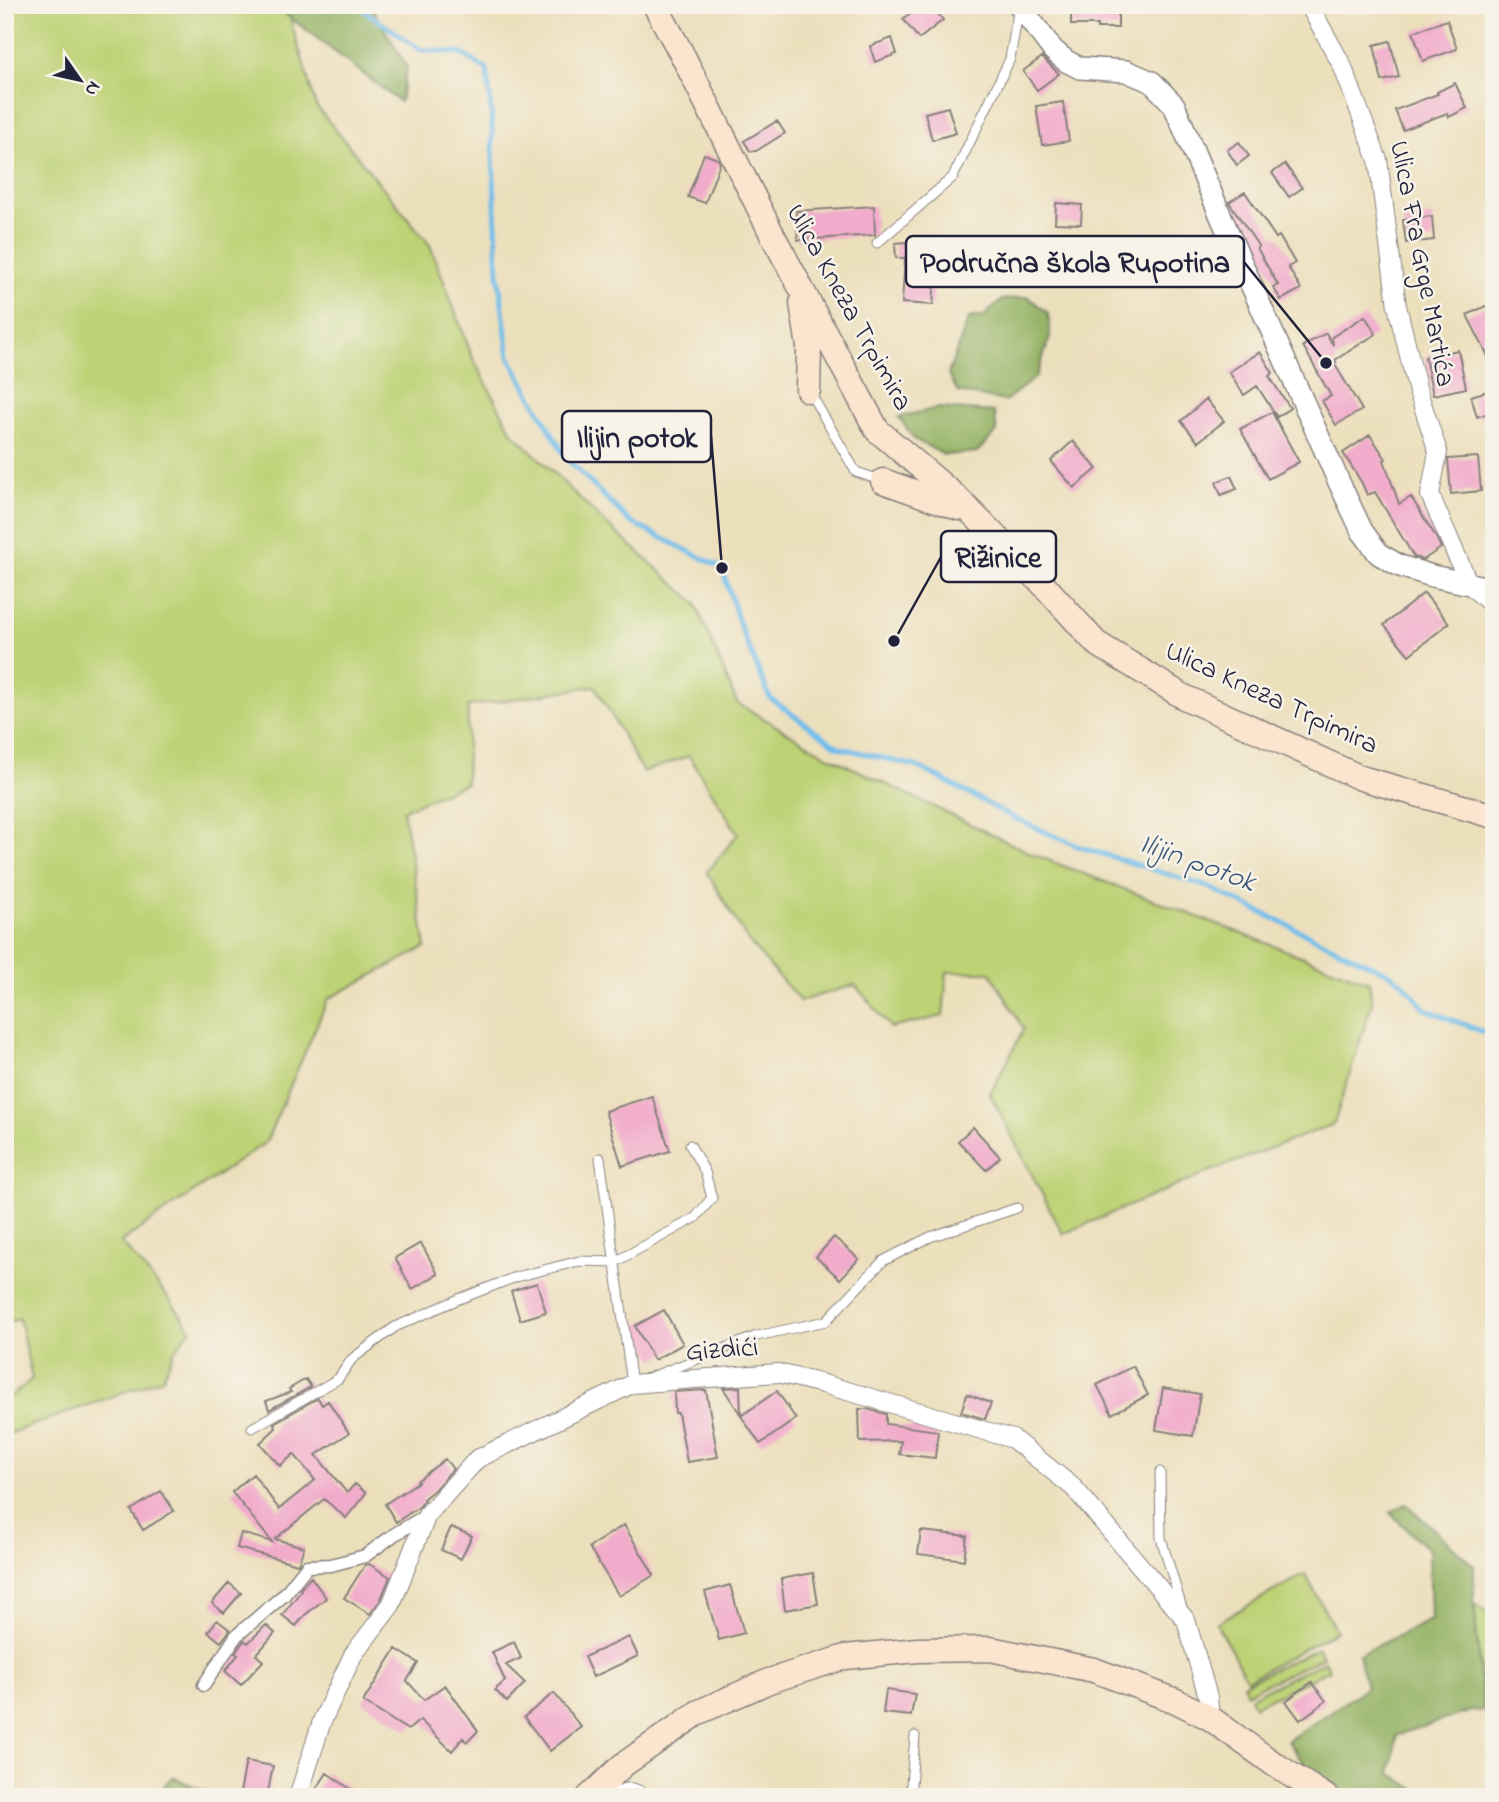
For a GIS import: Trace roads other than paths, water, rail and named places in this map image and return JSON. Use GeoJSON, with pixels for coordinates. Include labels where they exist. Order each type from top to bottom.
{"type":"FeatureCollection","features":[{"type":"Feature","properties":{"kind":"main road","name":"Ulica Kneza Trpimira"},"geometry":{"type":"LineString","coordinates":[[655,5],[773,236],[877,430],[972,512],[1096,643],[1184,697],[1361,778],[1494,816]]}},
{"type":"Feature","properties":{"kind":"main road"},"geometry":{"type":"LineString","coordinates":[[800,285],[808,347],[808,390]]}},
{"type":"Feature","properties":{"kind":"main road"},"geometry":{"type":"LineString","coordinates":[[883,481],[972,512]]}},
{"type":"Feature","properties":{"kind":"main road"},"geometry":{"type":"LineString","coordinates":[[589,1797],[623,1765],[699,1712],[769,1681],[845,1657],[918,1650],[990,1649],[1094,1670],[1176,1700],[1210,1718],[1326,1797]]}},
{"type":"Feature","properties":{"kind":"street"},"geometry":{"type":"LineString","coordinates":[[1019,5],[1053,50],[1066,61],[1080,68],[1126,71],[1152,82],[1174,105],[1222,219],[1362,531],[1379,554],[1400,566],[1432,576],[1494,589]]}},
{"type":"Feature","properties":{"kind":"street","name":"Ulica Fra Grge Martića"},"geometry":{"type":"LineString","coordinates":[[1309,5],[1342,65],[1378,160],[1397,306],[1417,388],[1438,452],[1430,495],[1469,584],[1494,607]]}},
{"type":"Feature","properties":{"kind":"street","name":"Gizdići"},"geometry":{"type":"LineString","coordinates":[[298,1797],[328,1710],[353,1655],[391,1605],[427,1515],[477,1459],[632,1384],[778,1373],[1013,1438],[1074,1488],[1185,1620],[1208,1697],[1210,1718]]}},
{"type":"Feature","properties":{"kind":"street"},"geometry":{"type":"LineString","coordinates":[[204,1685],[236,1636],[284,1595],[307,1566],[331,1565],[365,1556],[427,1515]]}},
{"type":"Feature","properties":{"kind":"lane"},"geometry":{"type":"LineString","coordinates":[[877,243],[953,177],[1010,58],[1019,5]]}},
{"type":"Feature","properties":{"kind":"lane"},"geometry":{"type":"LineString","coordinates":[[808,390],[856,472],[883,481]]}},
{"type":"Feature","properties":{"kind":"lane"},"geometry":{"type":"LineString","coordinates":[[252,1428],[338,1379],[352,1359],[395,1327],[516,1277],[579,1261],[615,1262],[695,1218],[712,1199],[705,1172],[690,1145]]}},
{"type":"Feature","properties":{"kind":"lane"},"geometry":{"type":"LineString","coordinates":[[600,1158],[632,1384],[757,1336],[826,1321],[883,1261],[930,1237],[1017,1208]]}},
{"type":"Feature","properties":{"kind":"lane"},"geometry":{"type":"LineString","coordinates":[[1160,1472],[1161,1538],[1185,1620]]}},
{"type":"Feature","properties":{"kind":"lane"},"geometry":{"type":"LineString","coordinates":[[910,1797],[915,1736]]}},
{"type":"Feature","properties":{"kind":"lane"},"geometry":{"type":"LineString","coordinates":[[611,1797],[615,1792],[628,1787],[639,1789],[647,1797]]}},
{"type":"Feature","properties":{"kind":"waterway","name":"Ilijin potok"},"geometry":{"type":"LineString","coordinates":[[356,5],[421,50],[460,53],[487,69],[498,272],[509,357],[566,458],[630,522],[722,568],[741,629],[770,698],[838,747],[919,767],[1018,820],[1080,847],[1206,886],[1390,974],[1403,983],[1425,1009],[1483,1032],[1494,1032]]}},
{"type":"Feature","properties":{"kind":"place","name":"Područna škola Rupotina"},"geometry":{"type":"Point","coordinates":[1326,363]}},
{"type":"Feature","properties":{"kind":"place","name":"Ilijin potok"},"geometry":{"type":"Point","coordinates":[722,568]}},
{"type":"Feature","properties":{"kind":"place","name":"Rižinice"},"geometry":{"type":"Point","coordinates":[894,641]}}]}
